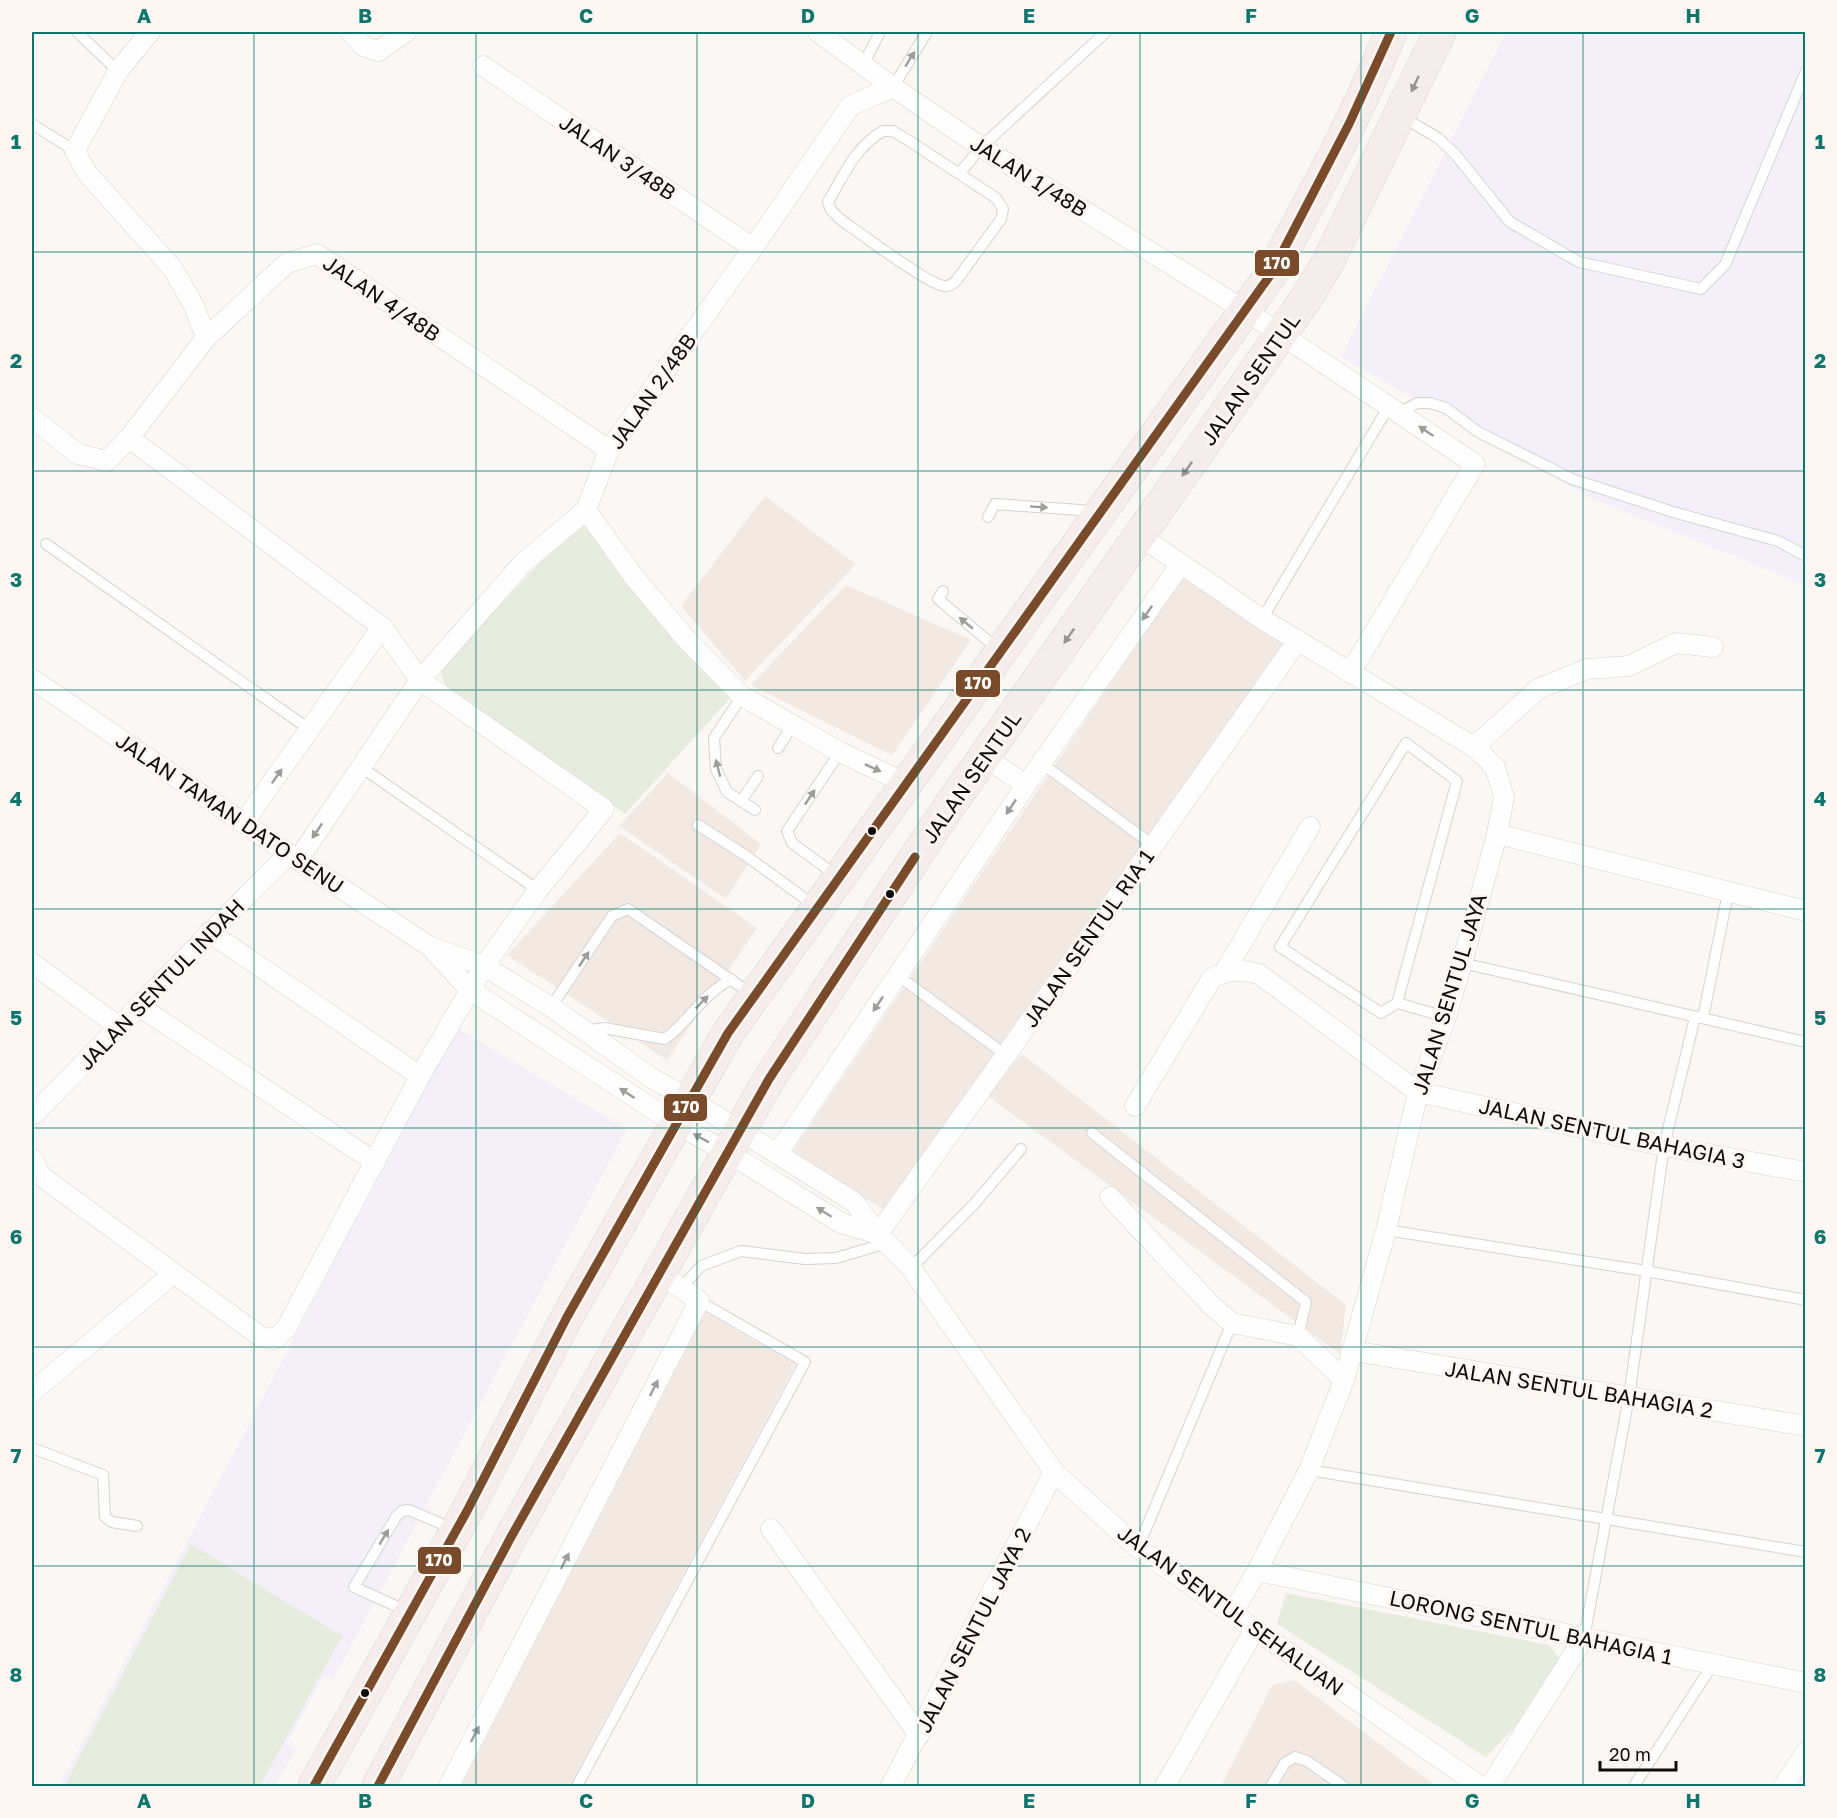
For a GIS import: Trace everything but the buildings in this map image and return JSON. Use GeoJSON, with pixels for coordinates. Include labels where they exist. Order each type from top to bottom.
{"type":"FeatureCollection","features":[{"type":"Feature","properties":{"kind":"main road","name":"JALAN SENTUL"},"geometry":{"type":"LineString","coordinates":[[314,1786],[456,1530],[567,1317],[728,1033],[743,988],[818,908],[1246,311],[1271,274],[1327,170],[1373,76],[1391,32]]}},
{"type":"Feature","properties":{"kind":"main road","name":"JALAN SENTUL"},"geometry":{"type":"LineString","coordinates":[[378,1786],[511,1537],[670,1281],[734,1142],[769,1079],[946,811],[1307,297],[1327,264],[1440,32]]}},
{"type":"Feature","properties":{"kind":"street"},"geometry":{"type":"LineString","coordinates":[[150,32],[118,72],[75,151],[87,173],[174,269],[194,306],[206,338]]}},
{"type":"Feature","properties":{"kind":"street"},"geometry":{"type":"LineString","coordinates":[[351,32],[363,46],[378,51],[406,32]]}},
{"type":"Feature","properties":{"kind":"street","name":"JALAN 1/48B"},"geometry":{"type":"LineString","coordinates":[[818,32],[981,147],[1246,311],[1475,464],[1350,673]]}},
{"type":"Feature","properties":{"kind":"street","name":"JALAN 3/48B"},"geometry":{"type":"LineString","coordinates":[[483,66],[753,248]]}},
{"type":"Feature","properties":{"kind":"street","name":"JALAN 2/48B"},"geometry":{"type":"LineString","coordinates":[[586,510],[609,450],[753,248],[850,106],[893,87]]}},
{"type":"Feature","properties":{"kind":"street","name":"JALAN 4/48B"},"geometry":{"type":"LineString","coordinates":[[32,418],[78,454],[107,461],[129,438],[206,338],[287,264],[317,254],[609,450]]}},
{"type":"Feature","properties":{"kind":"street"},"geometry":{"type":"LineString","coordinates":[[32,1159],[41,1176],[172,1274],[261,1337],[275,1340],[286,1329],[420,1076],[484,966],[538,890],[604,809],[420,680],[382,627],[129,438]]}},
{"type":"Feature","properties":{"kind":"street"},"geometry":{"type":"LineString","coordinates":[[586,510],[634,577],[687,640],[742,696],[840,752],[907,784]]}},
{"type":"Feature","properties":{"kind":"street","name":"JALAN SENTUL INDAH"},"geometry":{"type":"LineString","coordinates":[[32,1118],[209,932],[293,857],[361,767],[420,680],[523,563],[586,510]]}},
{"type":"Feature","properties":{"kind":"street","name":"JALAN SENTUL JAYA"},"geometry":{"type":"LineString","coordinates":[[1140,537],[1262,619],[1474,747],[1495,768],[1504,797],[1497,834],[1462,963],[1446,1017],[1418,1092],[1386,1230],[1344,1380],[1309,1470],[1232,1614]]}},
{"type":"Feature","properties":{"kind":"street"},"geometry":{"type":"LineString","coordinates":[[777,1154],[1041,763],[1180,565]]}},
{"type":"Feature","properties":{"kind":"street"},"geometry":{"type":"LineString","coordinates":[[244,822],[382,627]]}},
{"type":"Feature","properties":{"kind":"street","name":"JALAN SENTUL RIA 1"},"geometry":{"type":"LineString","coordinates":[[882,1239],[1006,1055],[1298,640]]}},
{"type":"Feature","properties":{"kind":"street"},"geometry":{"type":"LineString","coordinates":[[1474,747],[1539,689],[1587,669],[1629,666],[1676,643],[1713,647]]}},
{"type":"Feature","properties":{"kind":"street","name":"JALAN TAMAN DATO SENU"},"geometry":{"type":"LineString","coordinates":[[32,680],[429,946],[484,966],[551,1007],[653,1079],[682,1112]]}},
{"type":"Feature","properties":{"kind":"street"},"geometry":{"type":"LineString","coordinates":[[984,757],[1026,785]]}},
{"type":"Feature","properties":{"kind":"street"},"geometry":{"type":"LineString","coordinates":[[1225,971],[1310,827]]}},
{"type":"Feature","properties":{"kind":"street"},"geometry":{"type":"LineString","coordinates":[[1497,834],[1806,911]]}},
{"type":"Feature","properties":{"kind":"street"},"geometry":{"type":"LineString","coordinates":[[209,932],[420,1076]]}},
{"type":"Feature","properties":{"kind":"street","name":"JALAN TAMAN DATO SENU"},"geometry":{"type":"LineString","coordinates":[[429,946],[470,990],[682,1112]]}},
{"type":"Feature","properties":{"kind":"street"},"geometry":{"type":"LineString","coordinates":[[32,963],[119,1027]]}},
{"type":"Feature","properties":{"kind":"street"},"geometry":{"type":"LineString","coordinates":[[1136,1106],[1212,978],[1225,971],[1240,969],[1259,974],[1418,1092]]}},
{"type":"Feature","properties":{"kind":"street"},"geometry":{"type":"LineString","coordinates":[[140,1007],[375,1161]]}},
{"type":"Feature","properties":{"kind":"street","name":"JALAN SENTUL BAHAGIA 3"},"geometry":{"type":"LineString","coordinates":[[1418,1092],[1664,1146],[1806,1173]]}},
{"type":"Feature","properties":{"kind":"street"},"geometry":{"type":"LineString","coordinates":[[682,1112],[734,1142]]}},
{"type":"Feature","properties":{"kind":"street"},"geometry":{"type":"LineString","coordinates":[[682,1112],[734,1142]]}},
{"type":"Feature","properties":{"kind":"street","name":"JALAN SENTUL SEHALUAN"},"geometry":{"type":"LineString","coordinates":[[734,1142],[777,1154],[854,1202],[882,1239],[911,1268],[1054,1472],[1138,1548],[1480,1786]]}},
{"type":"Feature","properties":{"kind":"street","name":"JALAN SENTUL SEHALUAN"},"geometry":{"type":"LineString","coordinates":[[734,1142],[841,1223],[882,1239]]}},
{"type":"Feature","properties":{"kind":"street"},"geometry":{"type":"LineString","coordinates":[[1110,1197],[1212,1306],[1232,1323],[1298,1336],[1344,1380]]}},
{"type":"Feature","properties":{"kind":"street"},"geometry":{"type":"LineString","coordinates":[[32,1392],[172,1274]]}},
{"type":"Feature","properties":{"kind":"street"},"geometry":{"type":"LineString","coordinates":[[449,1786],[699,1301],[670,1281]]}},
{"type":"Feature","properties":{"kind":"street","name":"JALAN SENTUL BAHAGIA 2"},"geometry":{"type":"LineString","coordinates":[[1353,1352],[1806,1426]]}},
{"type":"Feature","properties":{"kind":"street","name":"JALAN SENTUL JAYA 2"},"geometry":{"type":"LineString","coordinates":[[891,1786],[1054,1472]]}},
{"type":"Feature","properties":{"kind":"street"},"geometry":{"type":"LineString","coordinates":[[771,1529],[919,1735]]}},
{"type":"Feature","properties":{"kind":"street","name":"LORONG SENTUL BAHAGIA 1"},"geometry":{"type":"LineString","coordinates":[[1257,1571],[1806,1683]]}},
{"type":"Feature","properties":{"kind":"street"},"geometry":{"type":"LineString","coordinates":[[1165,1786],[1255,1629]]}},
{"type":"Feature","properties":{"kind":"street"},"geometry":{"type":"LineString","coordinates":[[1490,1786],[1584,1638]]}},
{"type":"Feature","properties":{"kind":"street"},"geometry":{"type":"LineString","coordinates":[[1784,1786],[1806,1752]]}},
{"type":"Feature","properties":{"kind":"lane"},"geometry":{"type":"LineString","coordinates":[[77,32],[118,72]]}},
{"type":"Feature","properties":{"kind":"lane"},"geometry":{"type":"LineString","coordinates":[[863,64],[880,32]]}},
{"type":"Feature","properties":{"kind":"lane"},"geometry":{"type":"LineString","coordinates":[[893,87],[927,32]]}},
{"type":"Feature","properties":{"kind":"lane"},"geometry":{"type":"LineString","coordinates":[[960,173],[981,147],[1106,32]]}},
{"type":"Feature","properties":{"kind":"lane"},"geometry":{"type":"LineString","coordinates":[[1401,115],[1437,138],[1455,154],[1510,222],[1579,262],[1701,289],[1725,266],[1806,71]]}},
{"type":"Feature","properties":{"kind":"lane"},"geometry":{"type":"LineString","coordinates":[[32,124],[75,151]]}},
{"type":"Feature","properties":{"kind":"lane"},"geometry":{"type":"LineString","coordinates":[[883,131],[893,131],[960,173],[996,198],[1003,209],[1001,219],[951,285],[942,286],[904,263],[840,219],[831,210],[828,202],[861,148],[883,131]]}},
{"type":"Feature","properties":{"kind":"lane"},"geometry":{"type":"LineString","coordinates":[[1262,619],[1394,410],[1418,403],[1430,403],[1446,408],[1478,432],[1572,479],[1673,512],[1778,541],[1806,556]]}},
{"type":"Feature","properties":{"kind":"lane"},"geometry":{"type":"LineString","coordinates":[[988,517],[995,504],[1102,512]]}},
{"type":"Feature","properties":{"kind":"lane"},"geometry":{"type":"LineString","coordinates":[[46,544],[309,729]]}},
{"type":"Feature","properties":{"kind":"lane"},"geometry":{"type":"LineString","coordinates":[[943,591],[938,599],[1001,652]]}},
{"type":"Feature","properties":{"kind":"lane"},"geometry":{"type":"LineString","coordinates":[[742,696],[714,738],[716,769],[727,792],[755,810]]}},
{"type":"Feature","properties":{"kind":"lane"},"geometry":{"type":"LineString","coordinates":[[778,748],[793,725]]}},
{"type":"Feature","properties":{"kind":"lane"},"geometry":{"type":"LineString","coordinates":[[1397,1003],[1457,781],[1406,743],[1280,947],[1382,1013],[1397,1003],[1446,1017]]}},
{"type":"Feature","properties":{"kind":"lane"},"geometry":{"type":"LineString","coordinates":[[840,752],[783,828],[792,843],[840,878]]}},
{"type":"Feature","properties":{"kind":"lane"},"geometry":{"type":"LineString","coordinates":[[1041,763],[1153,845]]}},
{"type":"Feature","properties":{"kind":"lane"},"geometry":{"type":"LineString","coordinates":[[361,767],[538,890]]}},
{"type":"Feature","properties":{"kind":"lane"},"geometry":{"type":"LineString","coordinates":[[741,801],[758,776]]}},
{"type":"Feature","properties":{"kind":"lane"},"geometry":{"type":"LineString","coordinates":[[698,825],[745,855],[818,908]]}},
{"type":"Feature","properties":{"kind":"lane"},"geometry":{"type":"LineString","coordinates":[[1584,1638],[1629,1398],[1664,1146],[1699,1018],[1728,893]]}},
{"type":"Feature","properties":{"kind":"lane"},"geometry":{"type":"LineString","coordinates":[[551,1007],[612,916],[628,909],[743,988]]}},
{"type":"Feature","properties":{"kind":"lane"},"geometry":{"type":"LineString","coordinates":[[1462,963],[1806,1042]]}},
{"type":"Feature","properties":{"kind":"lane"},"geometry":{"type":"LineString","coordinates":[[897,975],[1006,1055]]}},
{"type":"Feature","properties":{"kind":"lane"},"geometry":{"type":"LineString","coordinates":[[585,1031],[604,1028],[665,1039],[677,1030],[702,1000],[717,987],[743,988]]}},
{"type":"Feature","properties":{"kind":"lane"},"geometry":{"type":"LineString","coordinates":[[1092,1133],[1306,1302],[1298,1336]]}},
{"type":"Feature","properties":{"kind":"lane"},"geometry":{"type":"LineString","coordinates":[[911,1268],[975,1203],[1021,1149]]}},
{"type":"Feature","properties":{"kind":"lane"},"geometry":{"type":"LineString","coordinates":[[1386,1230],[1806,1299]]}},
{"type":"Feature","properties":{"kind":"lane"},"geometry":{"type":"LineString","coordinates":[[670,1281],[741,1251],[805,1259],[836,1258],[882,1239]]}},
{"type":"Feature","properties":{"kind":"lane"},"geometry":{"type":"LineString","coordinates":[[578,1786],[804,1362],[699,1301]]}},
{"type":"Feature","properties":{"kind":"lane"},"geometry":{"type":"LineString","coordinates":[[1138,1548],[1232,1323]]}},
{"type":"Feature","properties":{"kind":"lane"},"geometry":{"type":"LineString","coordinates":[[32,1448],[103,1475],[105,1517],[112,1522],[137,1526]]}},
{"type":"Feature","properties":{"kind":"lane"},"geometry":{"type":"LineString","coordinates":[[1309,1470],[1806,1552]]}},
{"type":"Feature","properties":{"kind":"lane"},"geometry":{"type":"LineString","coordinates":[[410,1613],[354,1587],[396,1517],[402,1511],[409,1510],[456,1530]]}},
{"type":"Feature","properties":{"kind":"lane"},"geometry":{"type":"LineString","coordinates":[[1634,1786],[1713,1664]]}},
{"type":"Feature","properties":{"kind":"lane"},"geometry":{"type":"LineString","coordinates":[[1271,1786],[1285,1763],[1294,1757],[1307,1761],[1343,1786]]}},
{"type":"Feature","properties":{"kind":"shaded area"},"geometry":{"type":"Polygon","coordinates":[[[1506,32],[1805,32],[1805,585],[1591,498],[1341,357],[1506,32]]]}},
{"type":"Feature","properties":{"kind":"shaded area"},"geometry":{"type":"Polygon","coordinates":[[[765,496],[856,564],[745,681],[681,606],[765,496]]]}},
{"type":"Feature","properties":{"kind":"shaded area"},"geometry":{"type":"Polygon","coordinates":[[[580,521],[731,697],[625,814],[445,685],[439,668],[580,521]]]}},
{"type":"Feature","properties":{"kind":"shaded area"},"geometry":{"type":"Polygon","coordinates":[[[1182,578],[1283,644],[884,1210],[792,1152],[1182,578]]]}},
{"type":"Feature","properties":{"kind":"shaded area"},"geometry":{"type":"Polygon","coordinates":[[[846,585],[971,640],[892,755],[751,685],[846,585]]]}},
{"type":"Feature","properties":{"kind":"shaded area"},"geometry":{"type":"Polygon","coordinates":[[[668,773],[761,844],[726,899],[619,826],[668,773]]]}},
{"type":"Feature","properties":{"kind":"shaded area"},"geometry":{"type":"Polygon","coordinates":[[[620,833],[757,928],[667,1060],[507,955],[620,833]]]}},
{"type":"Feature","properties":{"kind":"shaded area"},"geometry":{"type":"Polygon","coordinates":[[[457,1028],[627,1129],[333,1680],[324,1676],[287,1743],[296,1749],[275,1786],[59,1786],[457,1028]]]}},
{"type":"Feature","properties":{"kind":"shaded area"},"geometry":{"type":"Polygon","coordinates":[[[1022,1054],[1346,1305],[1340,1354],[985,1094],[1022,1054]]]}},
{"type":"Feature","properties":{"kind":"shaded area"},"geometry":{"type":"Polygon","coordinates":[[[705,1312],[796,1364],[570,1786],[461,1786],[705,1312]]]}},
{"type":"Feature","properties":{"kind":"shaded area"},"geometry":{"type":"Polygon","coordinates":[[[191,1544],[342,1636],[260,1786],[64,1786],[191,1544]]]}},
{"type":"Feature","properties":{"kind":"shaded area"},"geometry":{"type":"Polygon","coordinates":[[[1286,1593],[1549,1645],[1560,1659],[1514,1728],[1486,1757],[1277,1624],[1286,1593]]]}},
{"type":"Feature","properties":{"kind":"shaded area"},"geometry":{"type":"Polygon","coordinates":[[[1294,1680],[1436,1786],[1221,1786],[1272,1685],[1294,1680]]]}},
{"type":"Feature","properties":{"kind":"transit line","name":"170"},"geometry":{"type":"LineString","coordinates":[[314,1786],[467,1511],[567,1317],[728,1033],[1271,274],[1349,124],[1391,32]]}},
{"type":"Feature","properties":{"kind":"transit line","name":"170"},"geometry":{"type":"LineString","coordinates":[[378,1786],[511,1537],[769,1079],[915,857]]}}]}
